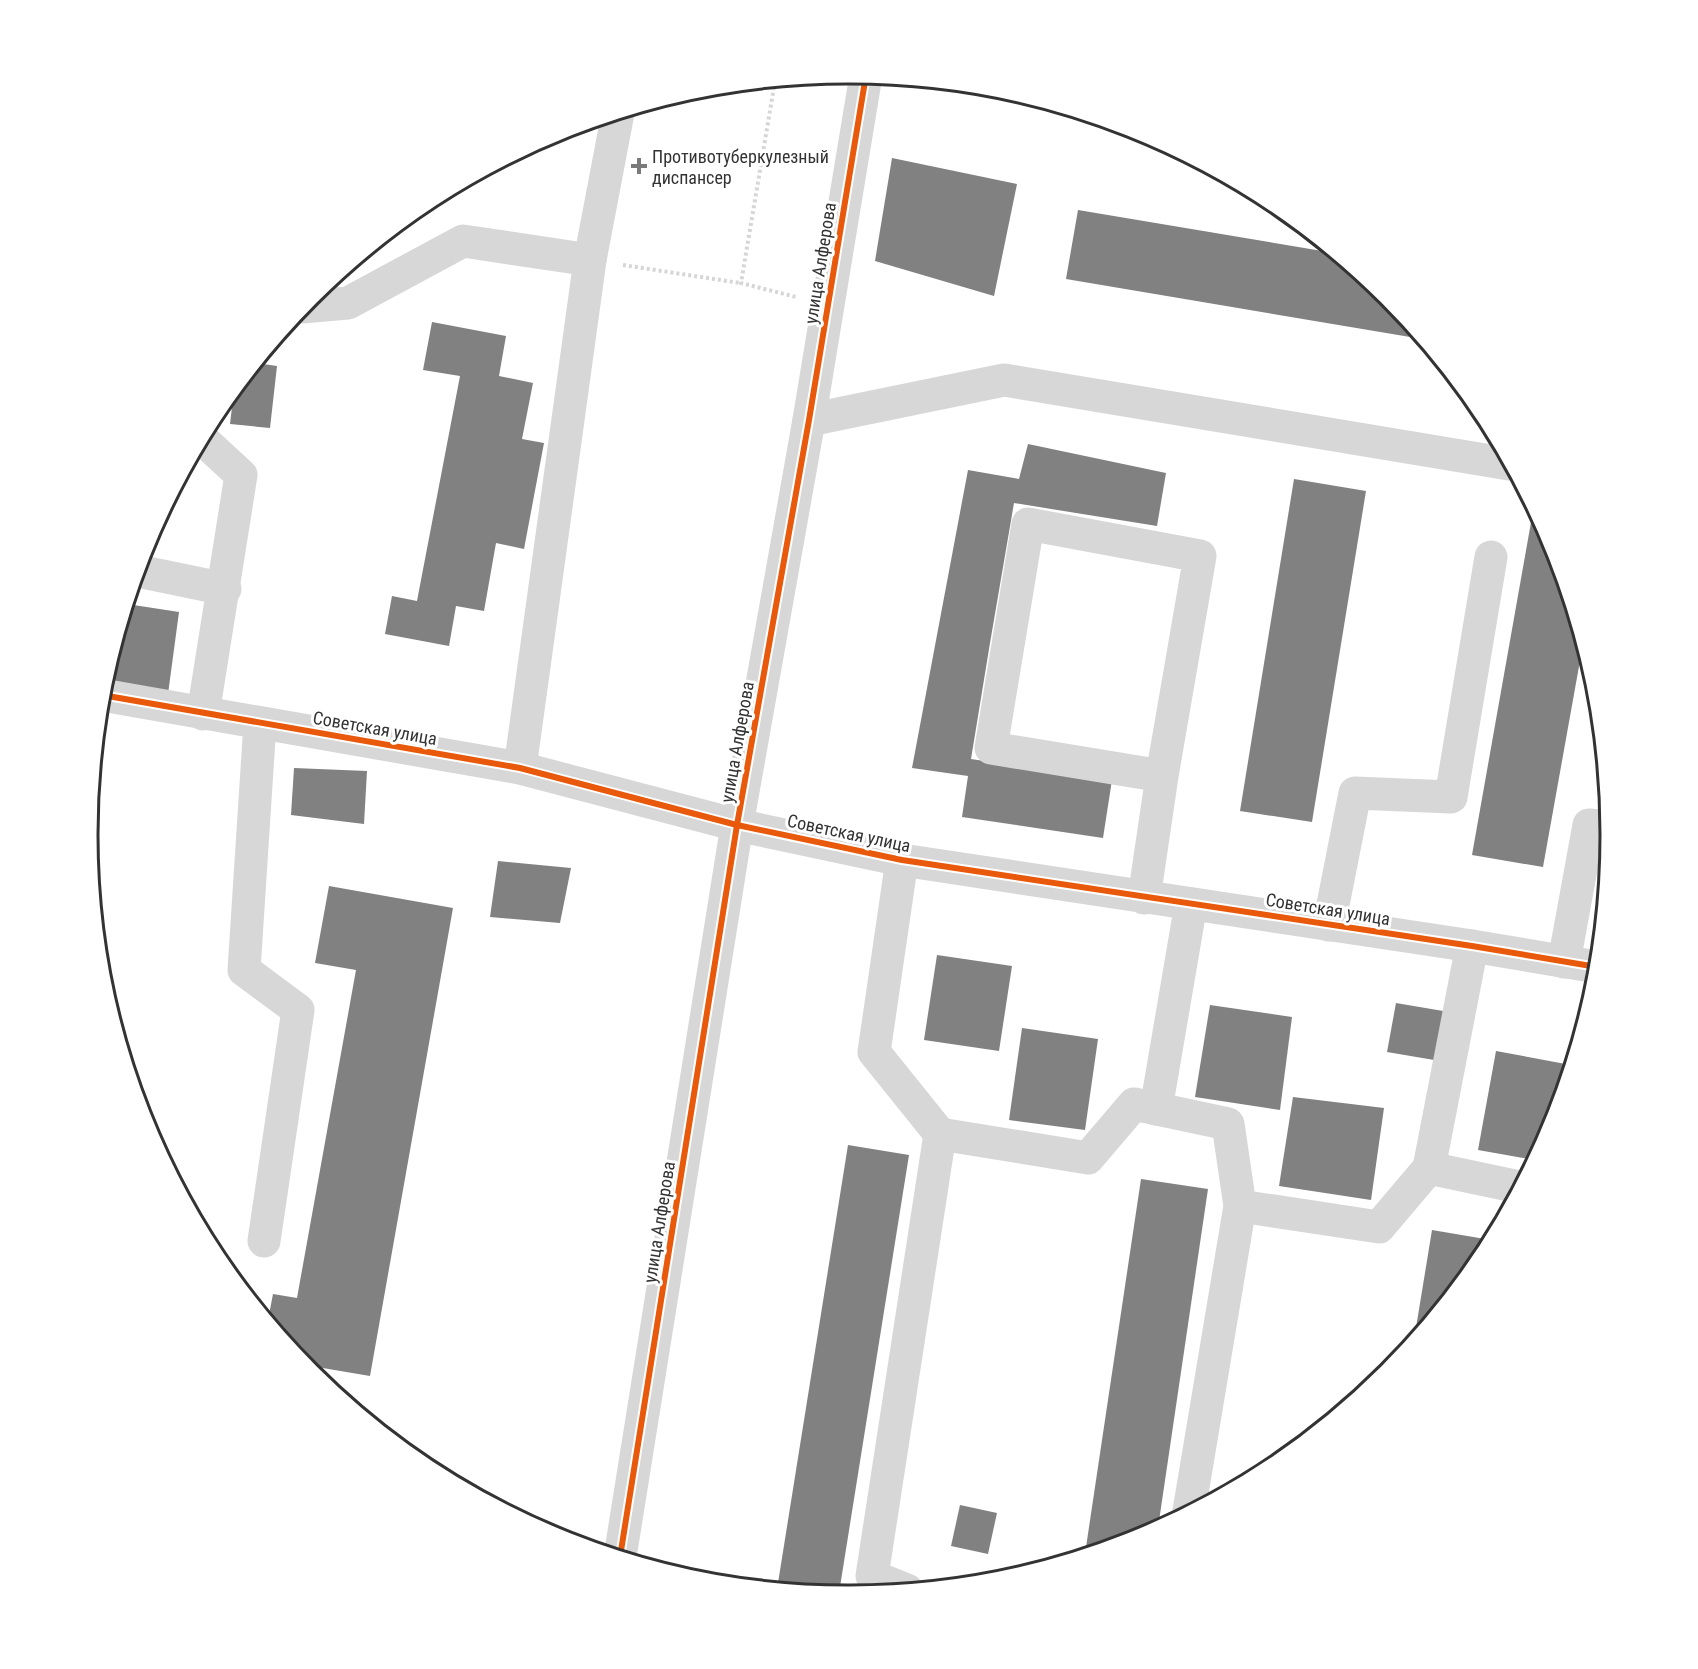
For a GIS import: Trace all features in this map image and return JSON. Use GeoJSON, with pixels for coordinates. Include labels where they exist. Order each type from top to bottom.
{"type":"FeatureCollection","features":[{"type":"Feature","properties":{"kind":"street","name":"улица Алферова"},"geometry":{"type":"LineString","coordinates":[[621,1549],[737,825],[829,305],[864,85]]}},
{"type":"Feature","properties":{"kind":"street"},"geometry":{"type":"LineString","coordinates":[[520,768],[590,260],[616,122]]}},
{"type":"Feature","properties":{"kind":"street"},"geometry":{"type":"LineString","coordinates":[[316,306],[348,303],[463,241],[590,260]]}},
{"type":"Feature","properties":{"kind":"street"},"geometry":{"type":"LineString","coordinates":[[809,420],[1004,380],[1501,463]]}},
{"type":"Feature","properties":{"kind":"street"},"geometry":{"type":"LineString","coordinates":[[203,714],[225,589],[241,475],[208,445]]}},
{"type":"Feature","properties":{"kind":"street"},"geometry":{"type":"LineString","coordinates":[[1144,898],[1162,776],[1200,556],[1028,524],[991,748],[1162,776]]}},
{"type":"Feature","properties":{"kind":"street"},"geometry":{"type":"LineString","coordinates":[[1329,925],[1355,794],[1451,798],[1491,557]]}},
{"type":"Feature","properties":{"kind":"street"},"geometry":{"type":"LineString","coordinates":[[146,573],[225,589]]}},
{"type":"Feature","properties":{"kind":"street","name":"Советская улица"},"geometry":{"type":"LineString","coordinates":[[112,697],[520,768],[737,825],[902,860],[1472,946],[1587,966]]}},
{"type":"Feature","properties":{"kind":"street"},"geometry":{"type":"LineString","coordinates":[[260,723],[244,970],[298,1010],[264,1241]]}},
{"type":"Feature","properties":{"kind":"street"},"geometry":{"type":"LineString","coordinates":[[1564,962],[1589,825],[1600,826]]}},
{"type":"Feature","properties":{"kind":"street"},"geometry":{"type":"LineString","coordinates":[[902,860],[874,1052],[940,1134],[1088,1158],[1134,1104],[1228,1124],[1240,1206],[1190,1503]]}},
{"type":"Feature","properties":{"kind":"street"},"geometry":{"type":"LineString","coordinates":[[1156,1109],[1191,904]]}},
{"type":"Feature","properties":{"kind":"street"},"geometry":{"type":"LineString","coordinates":[[1240,1206],[1378,1227],[1429,1168],[1472,946]]}},
{"type":"Feature","properties":{"kind":"street"},"geometry":{"type":"LineString","coordinates":[[890,1583],[872,1576],[940,1134]]}},
{"type":"Feature","properties":{"kind":"street"},"geometry":{"type":"LineString","coordinates":[[1429,1168],[1512,1185]]}},
{"type":"Feature","properties":{"kind":"path"},"geometry":{"type":"LineString","coordinates":[[741,283],[774,88]]}},
{"type":"Feature","properties":{"kind":"path"},"geometry":{"type":"LineString","coordinates":[[590,260],[741,283],[829,305]]}},
{"type":"Feature","properties":{"kind":"building"},"geometry":{"type":"Polygon","coordinates":[[[892,158],[1017,184],[994,296],[875,261],[892,158]]]}},
{"type":"Feature","properties":{"kind":"building"},"geometry":{"type":"Polygon","coordinates":[[[1078,210],[1320,251],[1380,304],[1410,337],[1066,279],[1078,210]]]}},
{"type":"Feature","properties":{"kind":"building"},"geometry":{"type":"Polygon","coordinates":[[[432,322],[506,336],[499,376],[533,383],[522,439],[544,443],[524,549],[496,543],[484,611],[456,606],[449,646],[385,634],[392,596],[417,601],[460,376],[423,370],[432,322]]]}},
{"type":"Feature","properties":{"kind":"building"},"geometry":{"type":"Polygon","coordinates":[[[265,364],[277,366],[270,428],[230,424],[232,409],[254,378],[265,364]]]}},
{"type":"Feature","properties":{"kind":"building"},"geometry":{"type":"Polygon","coordinates":[[[1028,444],[1166,473],[1157,526],[1014,503],[971,759],[1112,780],[1103,838],[962,817],[968,776],[912,768],[968,470],[1019,479],[1028,444]]]}},
{"type":"Feature","properties":{"kind":"building"},"geometry":{"type":"Polygon","coordinates":[[[1294,479],[1366,491],[1312,822],[1240,811],[1294,479]]]}},
{"type":"Feature","properties":{"kind":"building"},"geometry":{"type":"Polygon","coordinates":[[[1531,523],[1560,593],[1579,664],[1543,867],[1472,855],[1531,523]]]}},
{"type":"Feature","properties":{"kind":"building"},"geometry":{"type":"Polygon","coordinates":[[[134,605],[179,612],[168,694],[114,685],[134,605]]]}},
{"type":"Feature","properties":{"kind":"building"},"geometry":{"type":"Polygon","coordinates":[[[294,768],[367,771],[364,824],[291,815],[294,768]]]}},
{"type":"Feature","properties":{"kind":"building"},"geometry":{"type":"Polygon","coordinates":[[[498,861],[571,868],[560,923],[490,917],[498,861]]]}},
{"type":"Feature","properties":{"kind":"building"},"geometry":{"type":"Polygon","coordinates":[[[329,886],[453,908],[370,1376],[321,1368],[270,1310],[273,1294],[297,1298],[356,970],[315,963],[329,886]]]}},
{"type":"Feature","properties":{"kind":"building"},"geometry":{"type":"Polygon","coordinates":[[[937,955],[1012,966],[999,1051],[924,1040],[937,955]]]}},
{"type":"Feature","properties":{"kind":"building"},"geometry":{"type":"Polygon","coordinates":[[[1396,1003],[1455,1013],[1446,1062],[1387,1052],[1396,1003]]]}},
{"type":"Feature","properties":{"kind":"building"},"geometry":{"type":"Polygon","coordinates":[[[1210,1005],[1292,1017],[1280,1110],[1195,1097],[1210,1005]]]}},
{"type":"Feature","properties":{"kind":"building"},"geometry":{"type":"Polygon","coordinates":[[[1022,1028],[1098,1039],[1085,1130],[1009,1120],[1022,1028]]]}},
{"type":"Feature","properties":{"kind":"building"},"geometry":{"type":"Polygon","coordinates":[[[1496,1051],[1564,1064],[1525,1158],[1478,1150],[1496,1051]]]}},
{"type":"Feature","properties":{"kind":"building"},"geometry":{"type":"Polygon","coordinates":[[[1293,1097],[1384,1108],[1371,1200],[1279,1186],[1293,1097]]]}},
{"type":"Feature","properties":{"kind":"building"},"geometry":{"type":"Polygon","coordinates":[[[848,1145],[909,1155],[840,1585],[778,1581],[848,1145]]]}},
{"type":"Feature","properties":{"kind":"building"},"geometry":{"type":"Polygon","coordinates":[[[1141,1179],[1208,1189],[1160,1518],[1086,1546],[1141,1179]]]}},
{"type":"Feature","properties":{"kind":"building"},"geometry":{"type":"Polygon","coordinates":[[[1432,1230],[1481,1238],[1444,1291],[1417,1325],[1432,1230]]]}},
{"type":"Feature","properties":{"kind":"building"},"geometry":{"type":"Polygon","coordinates":[[[960,1505],[997,1513],[988,1554],[951,1546],[960,1505]]]}},
{"type":"Feature","properties":{"kind":"cycle path"},"geometry":{"type":"LineString","coordinates":[[621,1549],[737,825],[809,420],[864,85]]}},
{"type":"Feature","properties":{"kind":"cycle path"},"geometry":{"type":"LineString","coordinates":[[112,697],[520,768],[737,825],[902,860],[1588,965]]}},
{"type":"Feature","properties":{"kind":"place","name":"Противотуберкулезный диспансер"},"geometry":{"type":"Point","coordinates":[639,166]}}]}
